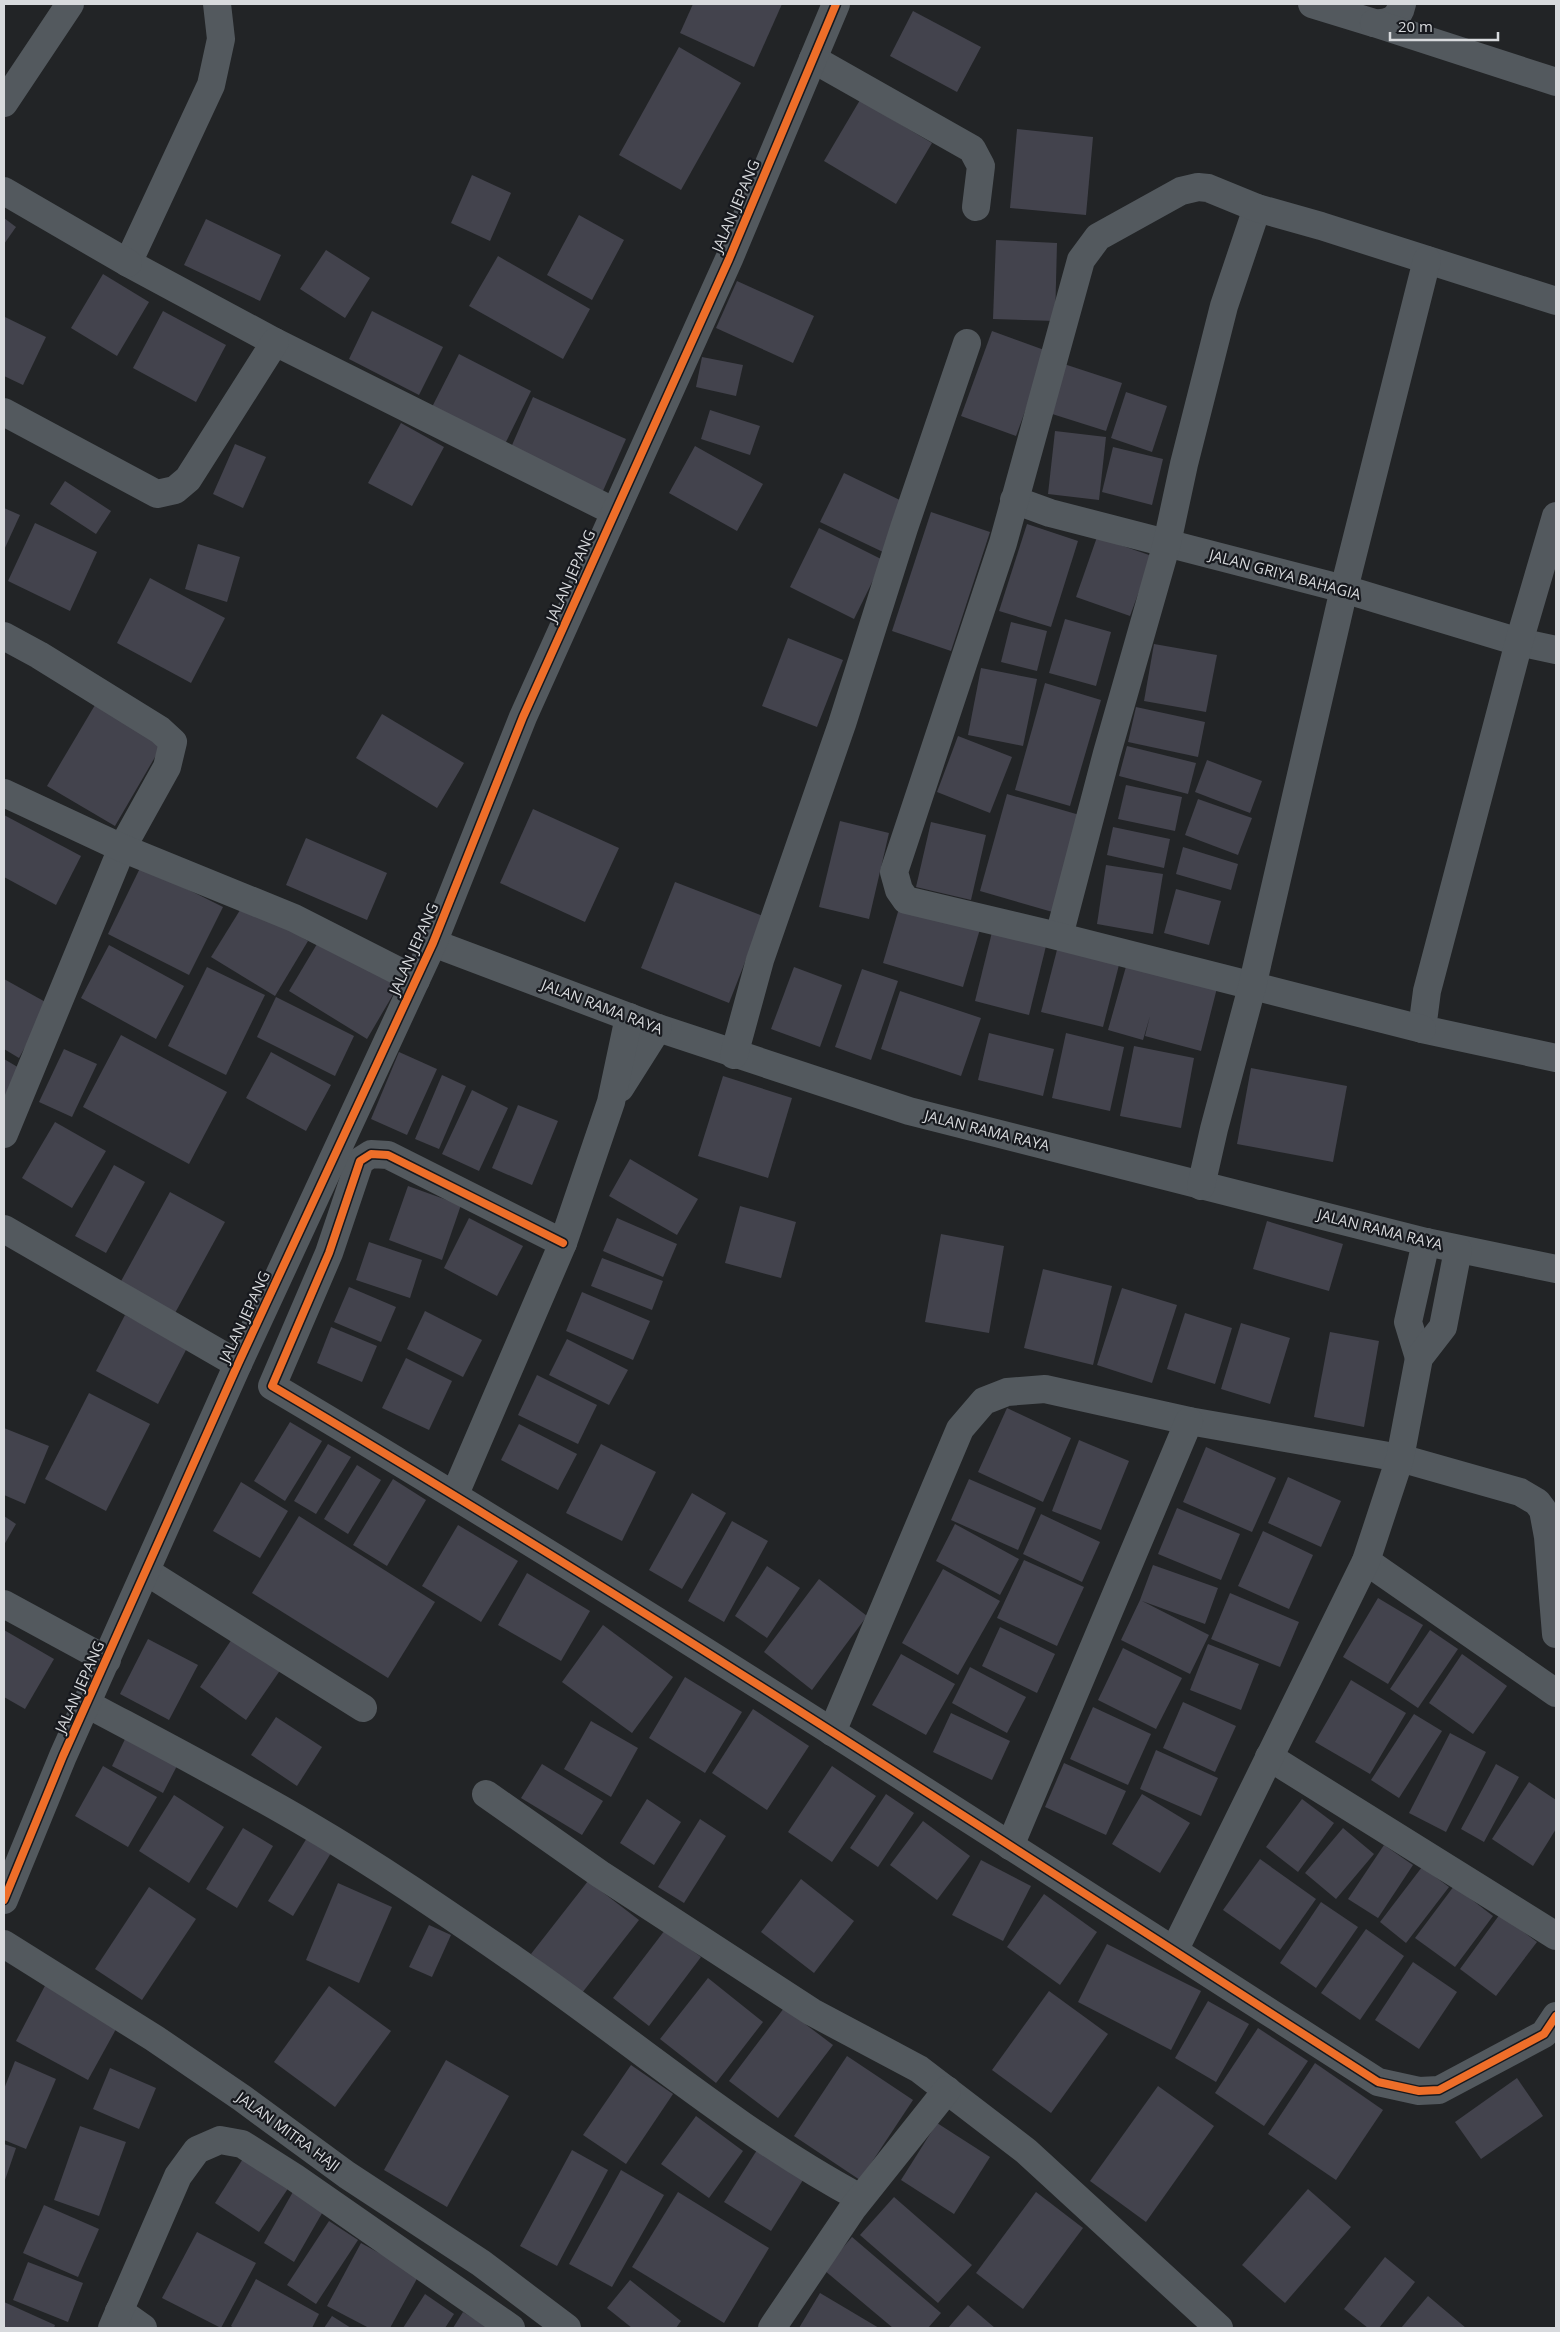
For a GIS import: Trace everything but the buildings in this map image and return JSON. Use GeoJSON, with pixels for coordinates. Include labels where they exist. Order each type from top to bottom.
{"type":"FeatureCollection","features":[{"type":"Feature","properties":{"kind":"street"},"geometry":{"type":"LineString","coordinates":[[4,103],[70,4]]}},
{"type":"Feature","properties":{"kind":"street"},"geometry":{"type":"LineString","coordinates":[[128,264],[211,85],[221,39],[217,4]]}},
{"type":"Feature","properties":{"kind":"street","name":"JALAN JEPANG"},"geometry":{"type":"LineString","coordinates":[[4,1900],[107,1660],[238,1364],[433,943],[523,717],[729,259],[836,4]]}},
{"type":"Feature","properties":{"kind":"street"},"geometry":{"type":"LineString","coordinates":[[1312,4],[1556,82]]}},
{"type":"Feature","properties":{"kind":"street"},"geometry":{"type":"LineString","coordinates":[[1374,23],[1383,24],[1394,20],[1400,13],[1402,4]]}},
{"type":"Feature","properties":{"kind":"street"},"geometry":{"type":"LineString","coordinates":[[813,59],[972,148],[981,166],[976,207]]}},
{"type":"Feature","properties":{"kind":"street"},"geometry":{"type":"LineString","coordinates":[[1556,301],[1257,208],[1208,188],[1181,190],[1098,237],[1081,260],[1003,543],[894,872],[899,890],[906,900],[1059,936],[1252,987],[1422,1029],[1556,1058]]}},
{"type":"Feature","properties":{"kind":"street"},"geometry":{"type":"LineString","coordinates":[[4,191],[128,264],[275,342],[615,512]]}},
{"type":"Feature","properties":{"kind":"street"},"geometry":{"type":"LineString","coordinates":[[1059,936],[1107,753],[1167,543],[1184,464],[1224,306],[1257,208]]}},
{"type":"Feature","properties":{"kind":"street"},"geometry":{"type":"LineString","coordinates":[[1201,1186],[1214,1129],[1252,987],[1344,590],[1427,260]]}},
{"type":"Feature","properties":{"kind":"street"},"geometry":{"type":"LineString","coordinates":[[4,412],[157,494],[175,490],[188,479],[275,342]]}},
{"type":"Feature","properties":{"kind":"street"},"geometry":{"type":"LineString","coordinates":[[734,1054],[760,960],[842,724],[904,528],[967,343]]}},
{"type":"Feature","properties":{"kind":"street","name":"JALAN GRIYA BAHAGIA"},"geometry":{"type":"LineString","coordinates":[[1014,500],[1050,513],[1344,590],[1519,642],[1556,650]]}},
{"type":"Feature","properties":{"kind":"street"},"geometry":{"type":"LineString","coordinates":[[1422,1029],[1427,991],[1519,642],[1556,516]]}},
{"type":"Feature","properties":{"kind":"street"},"geometry":{"type":"LineString","coordinates":[[4,636],[39,655],[160,730],[173,742],[167,767],[122,848],[4,1134]]}},
{"type":"Feature","properties":{"kind":"street"},"geometry":{"type":"LineString","coordinates":[[4,793],[122,848],[294,918],[416,980]]}},
{"type":"Feature","properties":{"kind":"street","name":"JALAN RAMA RAYA"},"geometry":{"type":"LineString","coordinates":[[433,943],[658,1028],[909,1111],[1458,1250],[1556,1270]]}},
{"type":"Feature","properties":{"kind":"street"},"geometry":{"type":"LineString","coordinates":[[455,1494],[563,1243],[611,1102],[629,1017]]}},
{"type":"Feature","properties":{"kind":"street"},"geometry":{"type":"LineString","coordinates":[[611,1102],[658,1028]]}},
{"type":"Feature","properties":{"kind":"street"},"geometry":{"type":"LineString","coordinates":[[563,1243],[388,1155],[371,1154],[360,1161],[329,1253],[272,1386],[455,1494],[832,1732],[1378,2082],[1419,2091],[1439,2090],[1544,2034],[1556,2016]]}},
{"type":"Feature","properties":{"kind":"street"},"geometry":{"type":"LineString","coordinates":[[4,1229],[238,1364]]}},
{"type":"Feature","properties":{"kind":"street"},"geometry":{"type":"LineString","coordinates":[[1419,1358],[1408,1322],[1426,1242]]}},
{"type":"Feature","properties":{"kind":"street"},"geometry":{"type":"LineString","coordinates":[[1174,1951],[1366,1561],[1400,1458],[1419,1358],[1443,1327],[1458,1250]]}},
{"type":"Feature","properties":{"kind":"street"},"geometry":{"type":"LineString","coordinates":[[832,1732],[960,1429],[984,1401],[1007,1392],[1045,1389],[1189,1422],[1400,1458],[1520,1492],[1537,1502],[1543,1510],[1548,1536],[1556,1634]]}},
{"type":"Feature","properties":{"kind":"street"},"geometry":{"type":"LineString","coordinates":[[1010,1846],[1189,1422]]}},
{"type":"Feature","properties":{"kind":"street"},"geometry":{"type":"LineString","coordinates":[[1366,1561],[1556,1693]]}},
{"type":"Feature","properties":{"kind":"street"},"geometry":{"type":"LineString","coordinates":[[147,1572],[363,1708]]}},
{"type":"Feature","properties":{"kind":"street"},"geometry":{"type":"LineString","coordinates":[[4,1604],[107,1660]]}},
{"type":"Feature","properties":{"kind":"street"},"geometry":{"type":"LineString","coordinates":[[88,1704],[309,1825],[372,1864],[516,1961],[743,2125],[820,2177],[860,2198]]}},
{"type":"Feature","properties":{"kind":"street"},"geometry":{"type":"LineString","coordinates":[[1269,1756],[1556,1936]]}},
{"type":"Feature","properties":{"kind":"street"},"geometry":{"type":"LineString","coordinates":[[486,1794],[600,1874],[812,2012],[919,2069],[1026,2151],[1219,2328]]}},
{"type":"Feature","properties":{"kind":"street","name":"JALAN MITRA HAJI"},"geometry":{"type":"LineString","coordinates":[[4,1944],[154,2038],[242,2098],[347,2175],[481,2263],[567,2328]]}},
{"type":"Feature","properties":{"kind":"street"},"geometry":{"type":"LineString","coordinates":[[772,2328],[860,2198],[947,2090]]}},
{"type":"Feature","properties":{"kind":"street"},"geometry":{"type":"LineString","coordinates":[[143,2328],[115,2320],[178,2176],[197,2150],[220,2140],[242,2144],[294,2177],[511,2328]]}},
{"type":"Feature","properties":{"kind":"cycle path"},"geometry":{"type":"LineString","coordinates":[[4,1900],[63,1756],[238,1364],[433,943],[523,717],[729,259],[836,4]]}},
{"type":"Feature","properties":{"kind":"cycle path"},"geometry":{"type":"LineString","coordinates":[[563,1243],[388,1155],[371,1154],[360,1161],[329,1253],[272,1386],[551,1555],[690,1642],[1378,2082],[1419,2091],[1439,2090],[1544,2034],[1556,2016]]}}]}
